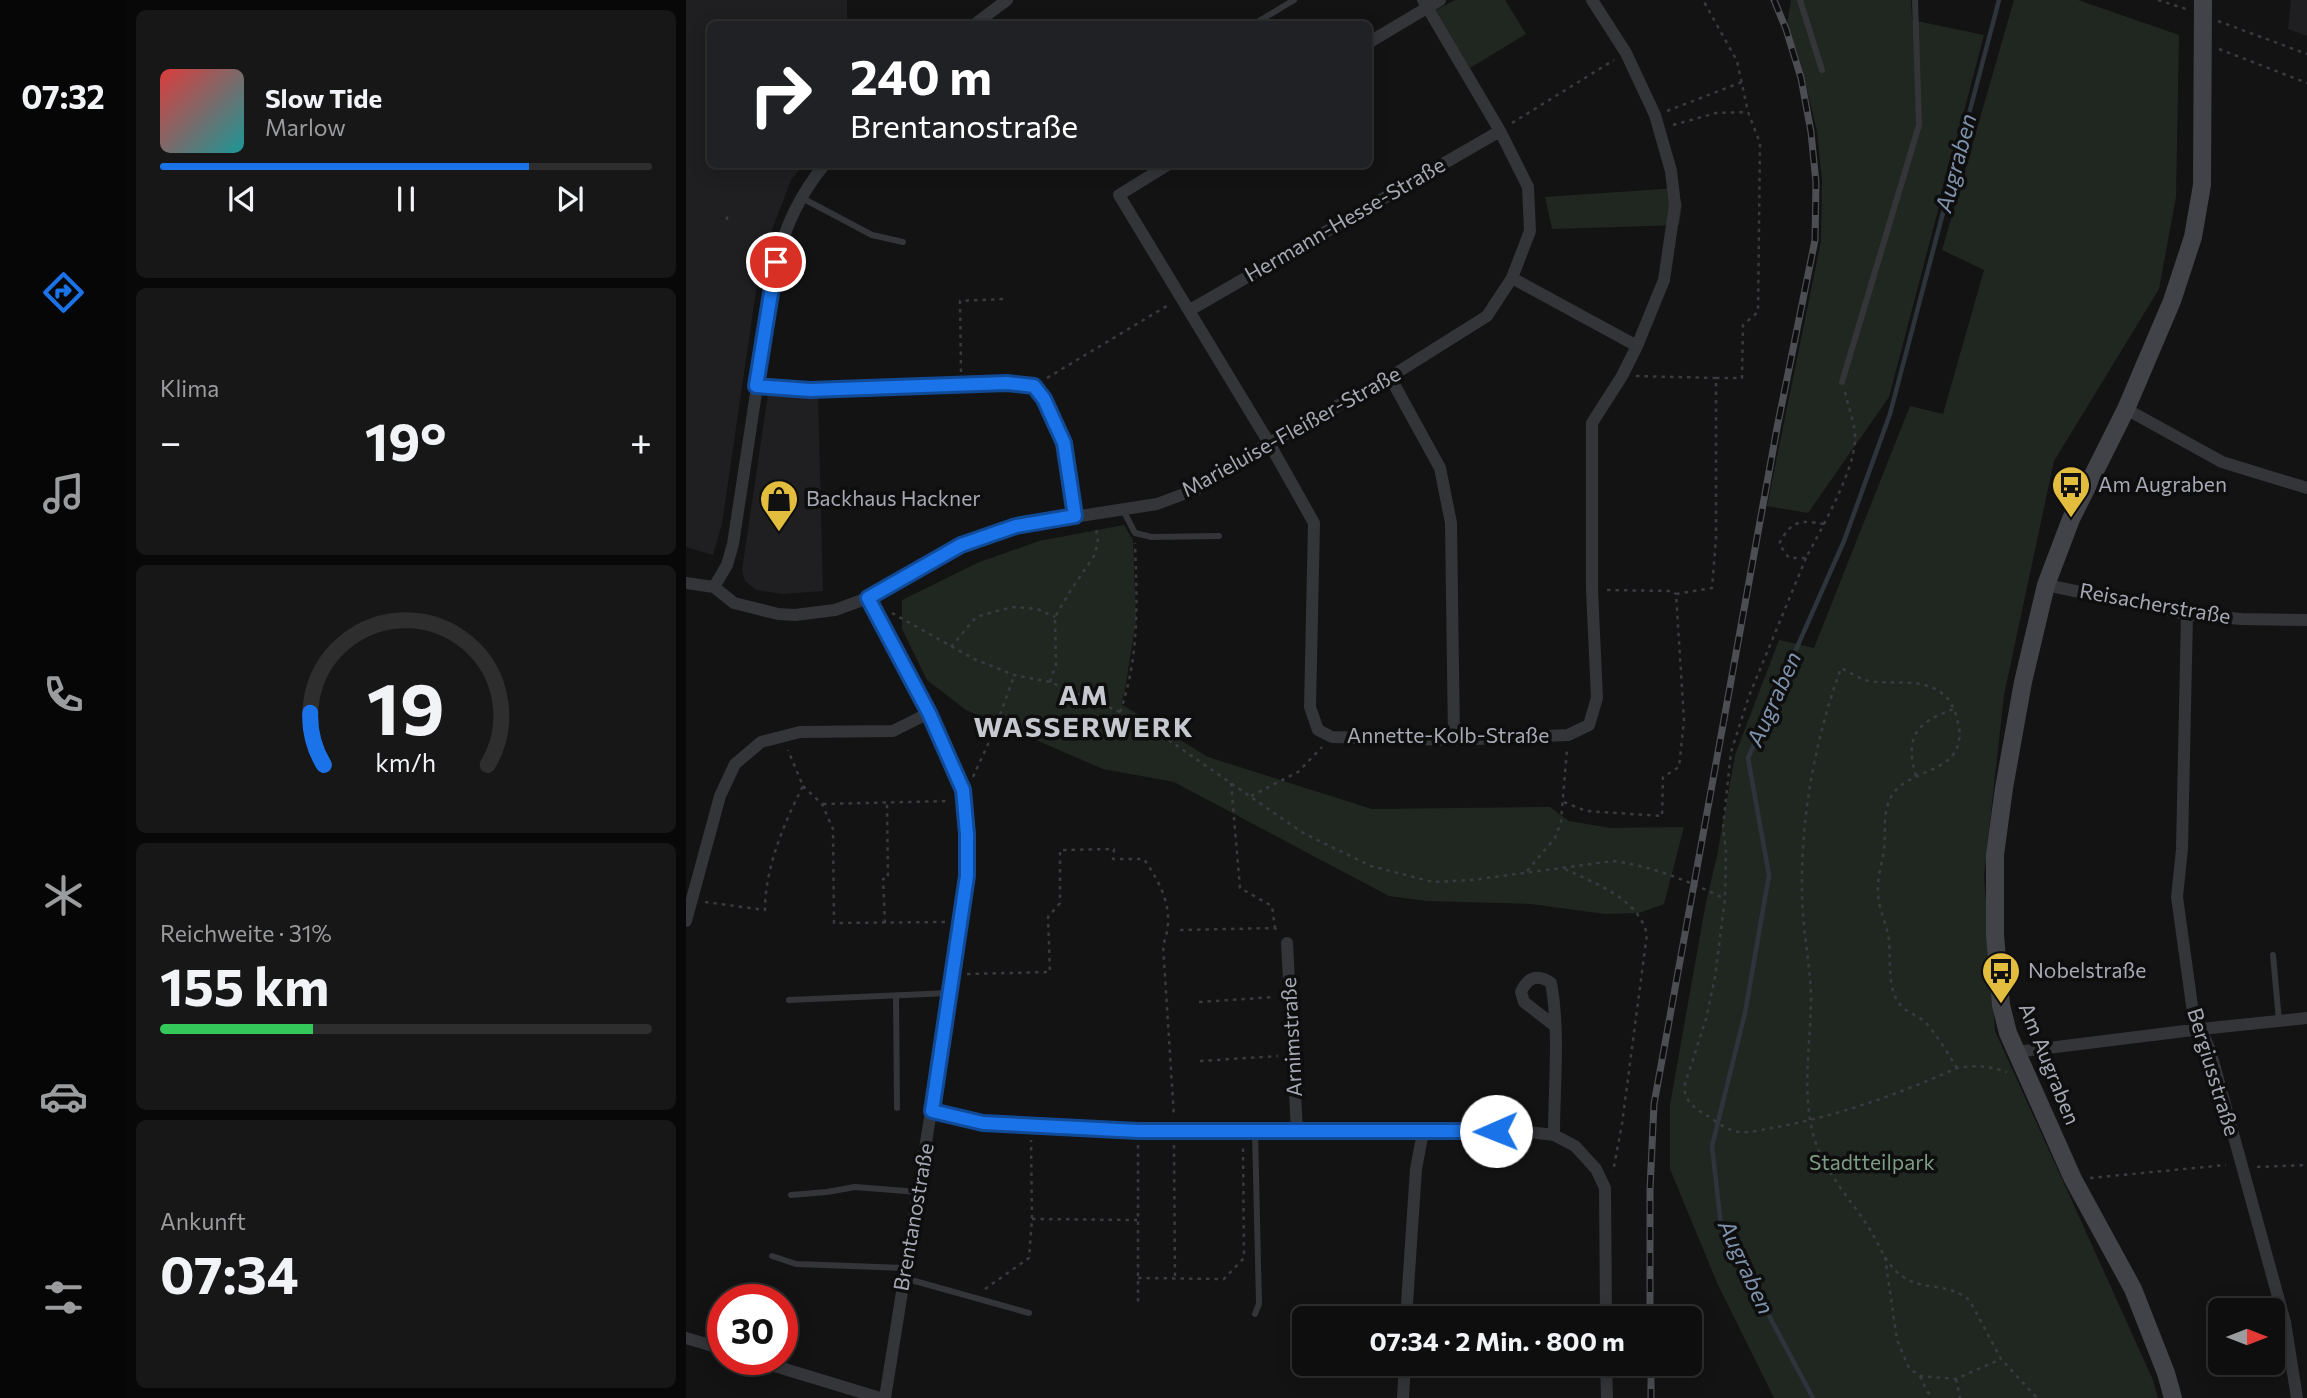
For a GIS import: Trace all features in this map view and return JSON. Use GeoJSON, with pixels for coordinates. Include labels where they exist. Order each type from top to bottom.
{"type":"FeatureCollection","features":[{"type":"Feature","properties":{"kind":"street"},"geometry":{"type":"LineString","coordinates":[[979,21],[1007,0]]}},
{"type":"Feature","properties":{"kind":"street"},"geometry":{"type":"LineString","coordinates":[[1372,40],[1425,4],[1440,0]]}},
{"type":"Feature","properties":{"kind":"street","name":"Annette-Kolb-Straße"},"geometry":{"type":"LineString","coordinates":[[1163,168],[1119,195],[1190,310],[1314,523],[1310,707],[1318,730],[1332,737],[1454,740],[1567,735],[1589,725],[1597,698],[1592,590],[1592,423],[1622,376],[1664,280],[1675,205],[1671,172],[1655,115],[1626,53],[1592,0]]}},
{"type":"Feature","properties":{"kind":"street","name":"Marieluise-Fleißer-Straße"},"geometry":{"type":"LineString","coordinates":[[714,587],[734,603],[778,614],[795,615],[835,610],[868,598],[961,545],[1016,526],[1157,504],[1197,489],[1269,443],[1390,377],[1487,316],[1512,278],[1530,232],[1528,187],[1500,131],[1425,4]]}},
{"type":"Feature","properties":{"kind":"street","name":"Am Augraben"},"geometry":{"type":"LineString","coordinates":[[2173,1398],[2133,1289],[2073,1179],[2008,1033],[2001,1004],[1995,935],[1995,855],[2023,682],[2046,585],[2085,489],[2126,409],[2172,301],[2193,237],[2202,185],[2206,11]]}},
{"type":"Feature","properties":{"kind":"street","name":"Hermann-Hesse-Straße"},"geometry":{"type":"LineString","coordinates":[[1190,310],[1500,131]]}},
{"type":"Feature","properties":{"kind":"street"},"geometry":{"type":"LineString","coordinates":[[686,583],[714,587],[727,565],[733,544],[776,262],[788,222],[800,197],[822,168]]}},
{"type":"Feature","properties":{"kind":"street"},"geometry":{"type":"LineString","coordinates":[[1512,278],[1637,346]]}},
{"type":"Feature","properties":{"kind":"street"},"geometry":{"type":"LineString","coordinates":[[1390,377],[1440,468],[1451,523],[1454,740]]}},
{"type":"Feature","properties":{"kind":"street"},"geometry":{"type":"LineString","coordinates":[[756,386],[810,390],[1007,383],[1034,386],[1044,399],[1064,443],[1075,516]]}},
{"type":"Feature","properties":{"kind":"street"},"geometry":{"type":"LineString","coordinates":[[2126,409],[2222,462],[2307,488]]}},
{"type":"Feature","properties":{"kind":"street","name":"Reisacherstraße"},"geometry":{"type":"LineString","coordinates":[[2046,585],[2187,614],[2241,619],[2307,620]]}},
{"type":"Feature","properties":{"kind":"street","name":"Brentanostraße"},"geometry":{"type":"LineString","coordinates":[[868,598],[929,713],[963,795],[967,834],[967,876],[953,975],[883,1398]]}},
{"type":"Feature","properties":{"kind":"street","name":"Bergiusstraße"},"geometry":{"type":"LineString","coordinates":[[2187,614],[2182,849],[2177,897],[2193,1013],[2210,1050],[2285,1322],[2297,1398]]}},
{"type":"Feature","properties":{"kind":"street"},"geometry":{"type":"LineString","coordinates":[[686,921],[720,796],[735,764],[761,742],[800,732],[894,731],[929,713]]}},
{"type":"Feature","properties":{"kind":"street","name":"Arnimstraße"},"geometry":{"type":"LineString","coordinates":[[1287,943],[1297,1131]]}},
{"type":"Feature","properties":{"kind":"street"},"geometry":{"type":"LineString","coordinates":[[2016,1052],[2307,1018]]}},
{"type":"Feature","properties":{"kind":"street"},"geometry":{"type":"LineString","coordinates":[[1554,1135],[1555,1026]]}},
{"type":"Feature","properties":{"kind":"street"},"geometry":{"type":"LineString","coordinates":[[932,1111],[983,1123],[1138,1131],[1520,1130],[1554,1135],[1575,1146],[1596,1169],[1605,1188],[1606,1306]]}},
{"type":"Feature","properties":{"kind":"street"},"geometry":{"type":"LineString","coordinates":[[1407,1306],[1416,1169],[1423,1132]]}},
{"type":"Feature","properties":{"kind":"street"},"geometry":{"type":"LineString","coordinates":[[686,1338],[707,1344]]}},
{"type":"Feature","properties":{"kind":"street"},"geometry":{"type":"LineString","coordinates":[[798,1373],[883,1398]]}},
{"type":"Feature","properties":{"kind":"street"},"geometry":{"type":"LineString","coordinates":[[1403,1398],[1404,1376]]}},
{"type":"Feature","properties":{"kind":"street"},"geometry":{"type":"LineString","coordinates":[[1606,1376],[1607,1398]]}},
{"type":"Feature","properties":{"kind":"lane"},"geometry":{"type":"LineString","coordinates":[[1259,21],[1294,0]]}},
{"type":"Feature","properties":{"kind":"lane"},"geometry":{"type":"LineString","coordinates":[[1800,0],[1822,70]]}},
{"type":"Feature","properties":{"kind":"lane"},"geometry":{"type":"LineString","coordinates":[[1842,382],[1919,125],[1915,0]]}},
{"type":"Feature","properties":{"kind":"lane"},"geometry":{"type":"LineString","coordinates":[[800,197],[872,235],[904,242]]}},
{"type":"Feature","properties":{"kind":"lane"},"geometry":{"type":"LineString","coordinates":[[1123,510],[1135,533],[1152,537],[1219,536]]}},
{"type":"Feature","properties":{"kind":"lane"},"geometry":{"type":"LineString","coordinates":[[2273,955],[2279,1021]]}},
{"type":"Feature","properties":{"kind":"lane"},"geometry":{"type":"LineString","coordinates":[[789,1000],[950,993]]}},
{"type":"Feature","properties":{"kind":"lane"},"geometry":{"type":"LineString","coordinates":[[896,996],[897,1108]]}},
{"type":"Feature","properties":{"kind":"lane"},"geometry":{"type":"LineString","coordinates":[[1249,1131],[1259,1304],[1255,1314]]}},
{"type":"Feature","properties":{"kind":"lane"},"geometry":{"type":"LineString","coordinates":[[791,1195],[855,1187],[918,1192]]}},
{"type":"Feature","properties":{"kind":"lane"},"geometry":{"type":"LineString","coordinates":[[772,1256],[796,1264],[904,1273],[1029,1313]]}},
{"type":"Feature","properties":{"kind":"path"},"geometry":{"type":"LineString","coordinates":[[1622,376],[1742,378],[1744,325],[1758,312],[1760,143],[1748,112],[1737,61],[1703,0]]}},
{"type":"Feature","properties":{"kind":"path"},"geometry":{"type":"LineString","coordinates":[[2158,0],[2206,11],[2307,54]]}},
{"type":"Feature","properties":{"kind":"path"},"geometry":{"type":"LineString","coordinates":[[2214,47],[2307,83]]}},
{"type":"Feature","properties":{"kind":"path"},"geometry":{"type":"LineString","coordinates":[[1500,131],[1626,53]]}},
{"type":"Feature","properties":{"kind":"path"},"geometry":{"type":"LineString","coordinates":[[1655,115],[1742,82]]}},
{"type":"Feature","properties":{"kind":"path"},"geometry":{"type":"LineString","coordinates":[[1661,130],[1685,120],[1716,113],[1748,112]]}},
{"type":"Feature","properties":{"kind":"path"},"geometry":{"type":"LineString","coordinates":[[727,213],[727,220]]}},
{"type":"Feature","properties":{"kind":"path"},"geometry":{"type":"LineString","coordinates":[[1034,386],[1182,297]]}},
{"type":"Feature","properties":{"kind":"path"},"geometry":{"type":"LineString","coordinates":[[961,386],[960,301],[1003,299]]}},
{"type":"Feature","properties":{"kind":"path"},"geometry":{"type":"LineString","coordinates":[[1592,590],[1672,591],[1676,594],[1712,588],[1716,539],[1716,378]]}},
{"type":"Feature","properties":{"kind":"path"},"geometry":{"type":"LineString","coordinates":[[1842,382],[1856,438],[1853,460],[1806,558],[1749,696],[1731,752],[1723,827],[1726,852],[1725,898],[1715,977],[1684,1095],[1699,1111],[1735,1132],[1750,1132],[1810,1120],[1878,1100],[1958,1068],[1974,1065],[1989,1066],[2011,1073],[2024,1072]]}},
{"type":"Feature","properties":{"kind":"path"},"geometry":{"type":"LineString","coordinates":[[1050,682],[1056,664],[1055,617],[1094,556],[1098,542],[1093,514]]}},
{"type":"Feature","properties":{"kind":"path"},"geometry":{"type":"LineString","coordinates":[[1806,558],[1789,558],[1779,544],[1787,528],[1801,520],[1824,524]]}},
{"type":"Feature","properties":{"kind":"path"},"geometry":{"type":"LineString","coordinates":[[1120,712],[1128,689],[1138,619],[1135,533]]}},
{"type":"Feature","properties":{"kind":"path"},"geometry":{"type":"LineString","coordinates":[[1564,802],[1586,811],[1662,816],[1663,777],[1679,767],[1684,720],[1676,594]]}},
{"type":"Feature","properties":{"kind":"path"},"geometry":{"type":"LineString","coordinates":[[951,647],[976,617],[1014,607],[1037,608],[1055,617]]}},
{"type":"Feature","properties":{"kind":"path"},"geometry":{"type":"LineString","coordinates":[[892,612],[974,659],[1014,675],[1050,682],[1120,712],[1170,741],[1303,833],[1371,866],[1433,881],[1472,880],[1613,860],[1657,870],[1725,898]]}},
{"type":"Feature","properties":{"kind":"path"},"geometry":{"type":"LineString","coordinates":[[1958,1068],[1927,1024],[1907,1011],[1896,998],[1891,976],[1888,933],[1879,905],[1878,879],[1884,850],[1886,807],[1898,787],[1916,776],[1944,765],[1956,750],[1959,732],[1954,709],[1944,695],[1935,690],[1914,684],[1867,681],[1841,668],[1812,771],[1803,860],[1802,892],[1811,994],[1807,1087],[1810,1120],[1825,1165],[1868,1226],[1884,1257],[1908,1281],[1920,1286],[1952,1290],[1970,1301],[2001,1359],[2037,1398]]}},
{"type":"Feature","properties":{"kind":"path"},"geometry":{"type":"LineString","coordinates":[[822,804],[887,802],[963,795],[995,729],[1014,675]]}},
{"type":"Feature","properties":{"kind":"path"},"geometry":{"type":"LineString","coordinates":[[1916,776],[1912,758],[1915,733],[1924,722],[1954,709]]}},
{"type":"Feature","properties":{"kind":"path"},"geometry":{"type":"LineString","coordinates":[[1527,871],[1555,838],[1561,822],[1567,735]]}},
{"type":"Feature","properties":{"kind":"path"},"geometry":{"type":"LineString","coordinates":[[782,737],[803,786],[822,804],[833,829],[834,923],[960,922]]}},
{"type":"Feature","properties":{"kind":"path"},"geometry":{"type":"LineString","coordinates":[[1251,796],[1298,772],[1332,737]]}},
{"type":"Feature","properties":{"kind":"path"},"geometry":{"type":"LineString","coordinates":[[1231,783],[1240,888],[1272,906],[1275,928],[1287,943]]}},
{"type":"Feature","properties":{"kind":"path"},"geometry":{"type":"LineString","coordinates":[[692,901],[765,910],[781,833],[803,786]]}},
{"type":"Feature","properties":{"kind":"path"},"geometry":{"type":"LineString","coordinates":[[885,923],[883,879],[888,878],[887,802]]}},
{"type":"Feature","properties":{"kind":"path"},"geometry":{"type":"LineString","coordinates":[[953,975],[1050,972],[1048,917],[1060,903],[1060,850],[1114,849],[1113,859],[1144,859],[1160,883],[1168,914],[1169,930],[1163,945],[1174,1131],[1175,1278]]}},
{"type":"Feature","properties":{"kind":"path"},"geometry":{"type":"LineString","coordinates":[[1562,867],[1622,899],[1640,916],[1647,934],[1615,1168],[1605,1188]]}},
{"type":"Feature","properties":{"kind":"path"},"geometry":{"type":"LineString","coordinates":[[1180,930],[1275,928]]}},
{"type":"Feature","properties":{"kind":"path"},"geometry":{"type":"LineString","coordinates":[[1199,1002],[1288,996]]}},
{"type":"Feature","properties":{"kind":"path"},"geometry":{"type":"LineString","coordinates":[[1200,1061],[1292,1055]]}},
{"type":"Feature","properties":{"kind":"path"},"geometry":{"type":"LineString","coordinates":[[974,1297],[1029,1258],[1032,1219],[1031,1126]]}},
{"type":"Feature","properties":{"kind":"path"},"geometry":{"type":"LineString","coordinates":[[1138,1131],[1138,1303]]}},
{"type":"Feature","properties":{"kind":"path"},"geometry":{"type":"LineString","coordinates":[[1138,1278],[1224,1279],[1244,1258],[1249,1131]]}},
{"type":"Feature","properties":{"kind":"path"},"geometry":{"type":"LineString","coordinates":[[2073,1179],[2228,1165],[2307,1165]]}},
{"type":"Feature","properties":{"kind":"path"},"geometry":{"type":"LineString","coordinates":[[1032,1219],[1138,1220]]}},
{"type":"Feature","properties":{"kind":"path"},"geometry":{"type":"LineString","coordinates":[[1884,1257],[1897,1340],[1909,1368],[1920,1376],[1933,1398]]}},
{"type":"Feature","properties":{"kind":"path"},"geometry":{"type":"LineString","coordinates":[[1920,1376],[1956,1379],[2001,1359]]}},
{"type":"Feature","properties":{"kind":"path"},"geometry":{"type":"LineString","coordinates":[[1956,1379],[1959,1398]]}},
{"type":"Feature","properties":{"kind":"shaded area"},"geometry":{"type":"Polygon","coordinates":[[[686,0],[847,0],[847,21],[707,21],[707,168],[801,168],[791,180],[765,248],[756,291],[722,524],[713,555],[686,547],[686,0]]]}},
{"type":"Feature","properties":{"kind":"shaded area"},"geometry":{"type":"Polygon","coordinates":[[[2291,0],[2307,0],[2307,36],[2288,29],[2291,0]]]}},
{"type":"Feature","properties":{"kind":"shaded area"},"geometry":{"type":"Polygon","coordinates":[[[768,394],[818,395],[823,591],[783,594],[756,590],[745,581],[742,570],[768,394]]]}},
{"type":"Feature","properties":{"kind":"green space"},"geometry":{"type":"Polygon","coordinates":[[[1455,0],[1505,0],[1526,34],[1470,68],[1436,10],[1455,0]]]}},
{"type":"Feature","properties":{"kind":"green space"},"geometry":{"type":"Polygon","coordinates":[[[1791,0],[1911,0],[1912,20],[1984,35],[1889,397],[1808,513],[1767,506],[1821,241],[1822,181],[1817,131],[1804,77],[1787,25],[1791,0]]]}},
{"type":"Feature","properties":{"kind":"green space","name":"Stadtteilpark"},"geometry":{"type":"Polygon","coordinates":[[[2014,0],[2078,0],[2179,35],[2176,197],[2159,289],[2054,461],[2004,695],[1984,876],[1995,1031],[2153,1380],[2158,1398],[1774,1398],[1718,1285],[1670,1169],[1670,1105],[1735,755],[1779,640],[1814,648],[1910,406],[1943,414],[1984,270],[1942,250],[2014,0]]]}},
{"type":"Feature","properties":{"kind":"green space"},"geometry":{"type":"Polygon","coordinates":[[[1677,188],[1682,205],[1679,225],[1552,229],[1545,197],[1677,188]]]}},
{"type":"Feature","properties":{"kind":"green space"},"geometry":{"type":"Polygon","coordinates":[[[1124,525],[1133,540],[1136,620],[1121,704],[1208,757],[1372,809],[1550,807],[1569,821],[1610,828],[1684,827],[1664,904],[1639,913],[1605,914],[1531,904],[1427,901],[1389,896],[1174,782],[1103,769],[966,710],[927,680],[902,629],[902,600],[977,563],[1039,541],[1124,525]]]}},
{"type":"Feature","properties":{"kind":"waterway","name":"Augraben"},"geometry":{"type":"LineString","coordinates":[[1813,1398],[1721,1226],[1712,1146],[1745,1013],[1769,875],[1748,758],[1844,541],[1890,414],[1999,0]]}},
{"type":"Feature","properties":{"kind":"railway"},"geometry":{"type":"LineString","coordinates":[[1650,1306],[1650,1189],[1654,1104],[1777,428],[1815,240],[1816,183],[1811,132],[1801,78],[1774,0]]}},
{"type":"Feature","properties":{"kind":"railway"},"geometry":{"type":"LineString","coordinates":[[1651,1376],[1651,1398]]}},
{"type":"Feature","properties":{"kind":"place","name":"Am Augraben"},"geometry":{"type":"Point","coordinates":[2071,519]}},
{"type":"Feature","properties":{"kind":"place","name":"Backhaus Hackner"},"geometry":{"type":"Point","coordinates":[779,533]}},
{"type":"Feature","properties":{"kind":"place","name":"Nobelstraße"},"geometry":{"type":"Point","coordinates":[2001,1005]}},
{"type":"Feature","properties":{"kind":"district","name":"AM WASSERWERK"},"geometry":{"type":"Point","coordinates":[1084,711]}},
{"type":"Feature","properties":{"kind":"route"},"geometry":{"type":"LineString","coordinates":[[776,262],[756,386],[810,390],[1007,383],[1034,386],[1044,399],[1064,443],[1075,516],[1016,526],[961,545],[868,598],[929,713],[963,790],[967,876],[932,1111],[983,1123],[1138,1131],[1496,1131]]}}]}
